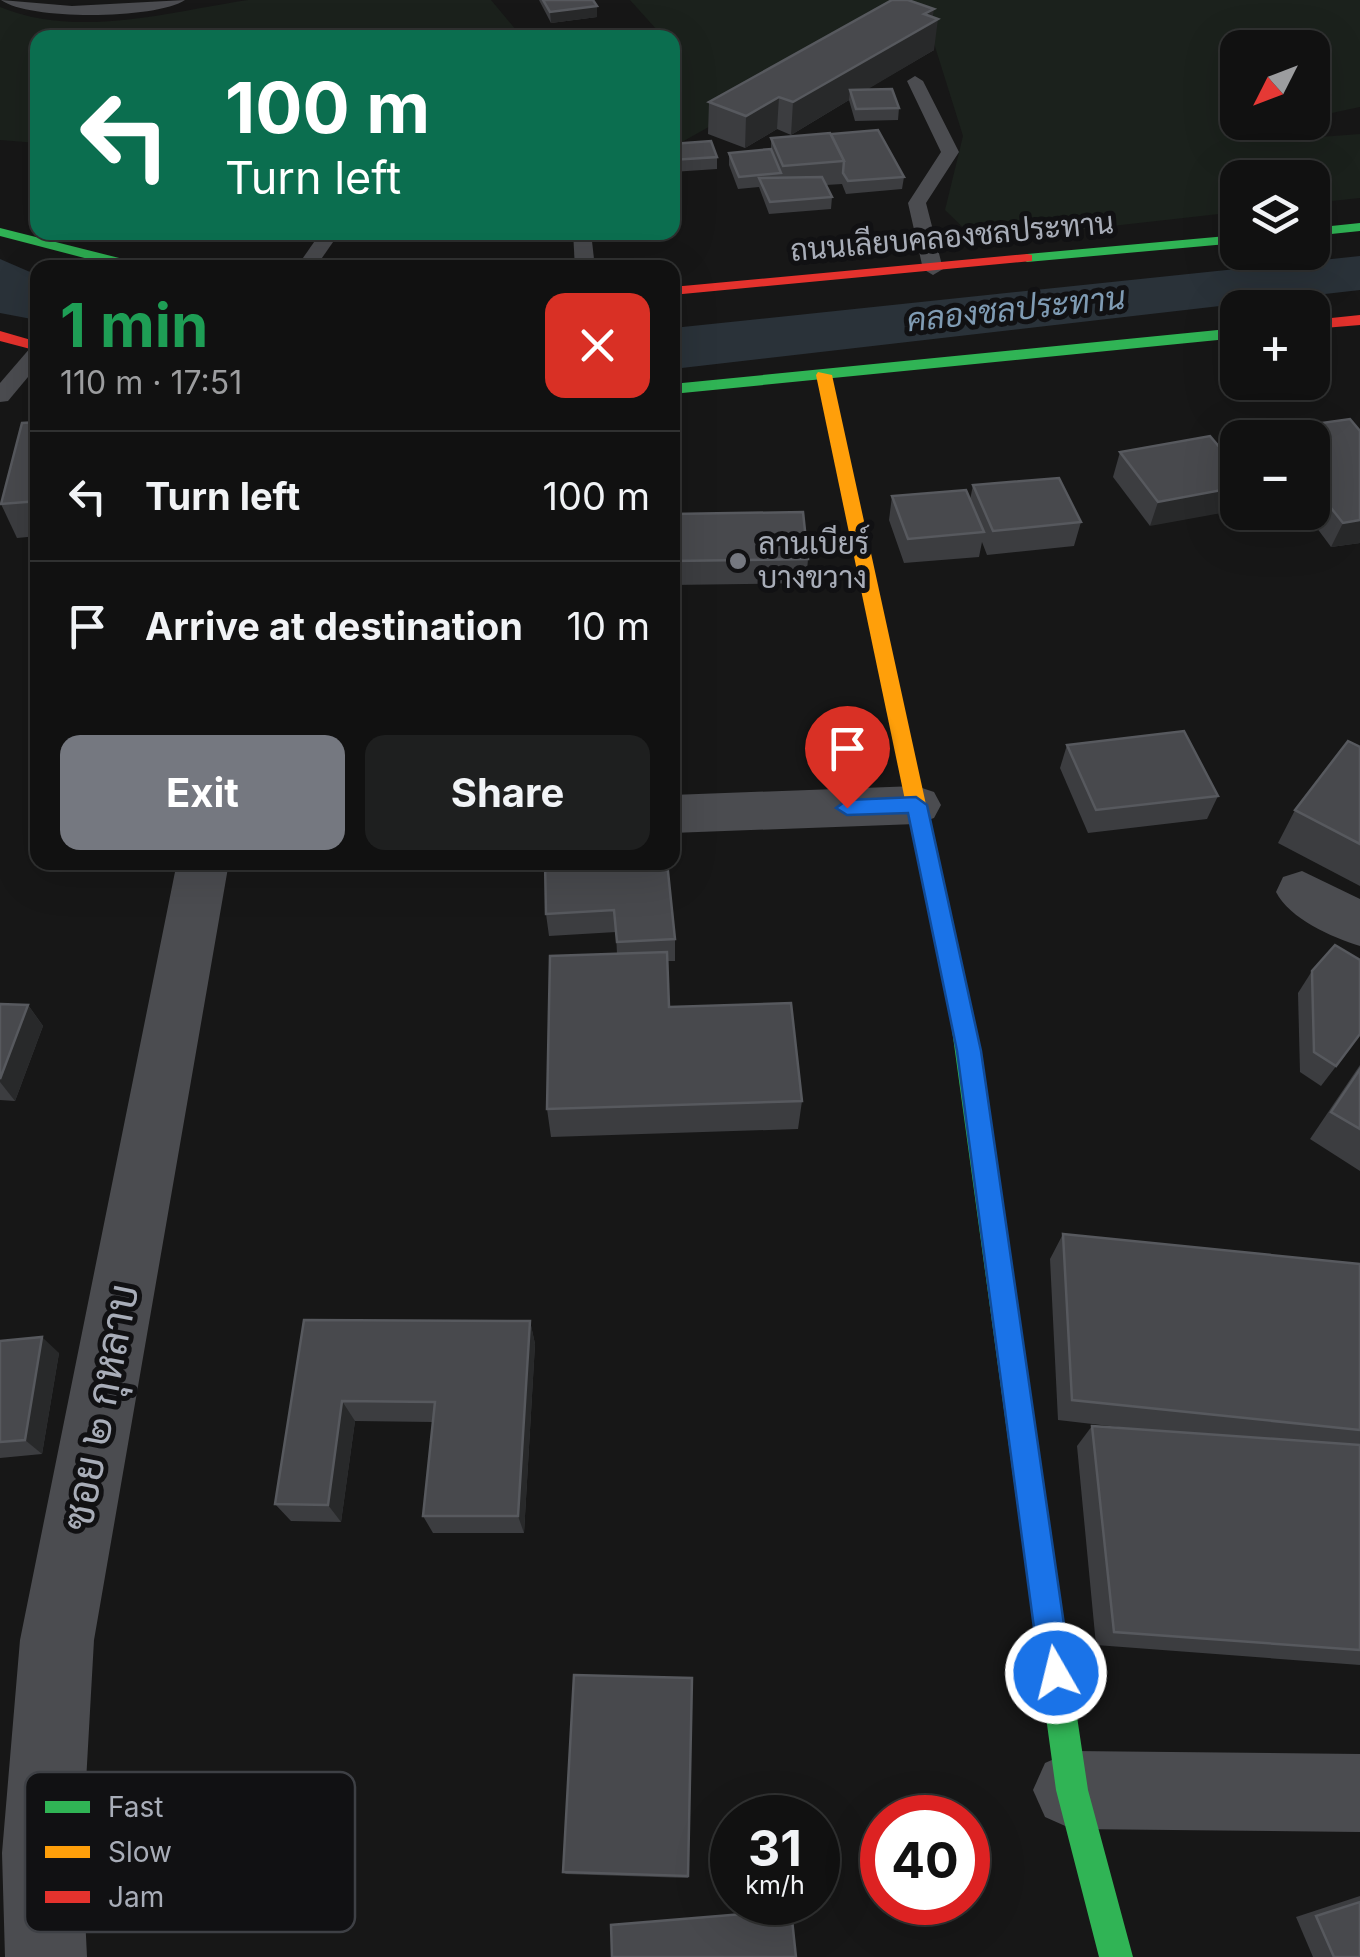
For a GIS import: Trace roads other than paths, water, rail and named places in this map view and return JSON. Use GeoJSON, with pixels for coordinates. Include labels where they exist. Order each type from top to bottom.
{"type":"FeatureCollection","features":[{"type":"Feature","properties":{"kind":"main road"},"geometry":{"type":"LineString","coordinates":[[1330,230],[1360,228]]}},
{"type":"Feature","properties":{"kind":"main road"},"geometry":{"type":"LineString","coordinates":[[0,232],[30,240]]}},
{"type":"Feature","properties":{"kind":"main road"},"geometry":{"type":"LineString","coordinates":[[32,240],[110,260]]}},
{"type":"Feature","properties":{"kind":"main road","name":"ถนนเลียบคลองชลประทาน"},"geometry":{"type":"LineString","coordinates":[[680,290],[1220,242]]}},
{"type":"Feature","properties":{"kind":"main road"},"geometry":{"type":"LineString","coordinates":[[1330,323],[1360,320]]}},
{"type":"Feature","properties":{"kind":"main road"},"geometry":{"type":"LineString","coordinates":[[680,388],[1220,335]]}},
{"type":"Feature","properties":{"kind":"main road"},"geometry":{"type":"LineString","coordinates":[[0,336],[30,346]]}},
{"type":"Feature","properties":{"kind":"main road"},"geometry":{"type":"LineString","coordinates":[[824,375],[969,1051],[1072,1790],[1116,1957]]}},
{"type":"Feature","properties":{"kind":"street"},"geometry":{"type":"LineString","coordinates":[[680,814],[916,805]]}},
{"type":"Feature","properties":{"kind":"street","name":"ซอย ๒ กุหลาบ"},"geometry":{"type":"LineString","coordinates":[[47,1772],[56,1640],[201,870]]}},
{"type":"Feature","properties":{"kind":"street"},"geometry":{"type":"LineString","coordinates":[[1302,892],[1360,925]]}},
{"type":"Feature","properties":{"kind":"street"},"geometry":{"type":"LineString","coordinates":[[1072,1790],[1360,1793]]}},
{"type":"Feature","properties":{"kind":"street","name":"ซอย ๒ กุหลาบ"},"geometry":{"type":"LineString","coordinates":[[45,1932],[46,1957]]}},
{"type":"Feature","properties":{"kind":"lane"},"geometry":{"type":"LineString","coordinates":[[10,0],[46,11],[88,13],[177,0]]}},
{"type":"Feature","properties":{"kind":"lane"},"geometry":{"type":"LineString","coordinates":[[915,81],[950,152],[917,203],[933,270]]}},
{"type":"Feature","properties":{"kind":"lane"},"geometry":{"type":"LineString","coordinates":[[0,396],[30,359]]}},
{"type":"Feature","properties":{"kind":"water","name":"คลองชลประทาน"},"geometry":{"type":"Polygon","coordinates":[[[1360,256],[1360,290],[1330,293],[1330,290],[1220,290],[1220,306],[680,368],[680,327],[1226,270],[1330,270],[1330,259],[1360,256]]]}},
{"type":"Feature","properties":{"kind":"water"},"geometry":{"type":"Polygon","coordinates":[[[0,259],[30,272],[30,319],[0,313],[0,259]]]}},
{"type":"Feature","properties":{"kind":"place","name":"ลานเบียร์ บางขวาง"},"geometry":{"type":"Point","coordinates":[738,561]}}]}
